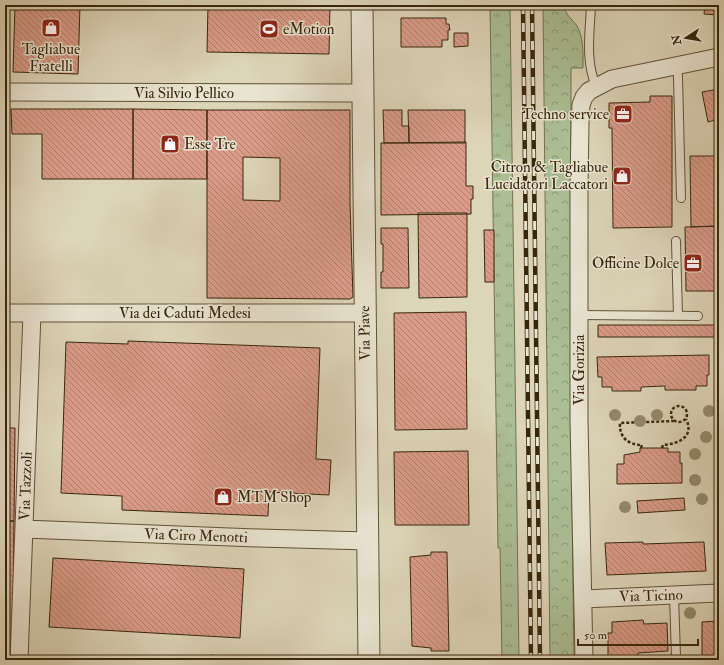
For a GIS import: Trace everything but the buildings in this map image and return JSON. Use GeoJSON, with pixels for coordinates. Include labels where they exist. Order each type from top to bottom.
{"type":"FeatureCollection","features":[{"type":"Feature","properties":{"kind":"street","name":"Via Piave"},"geometry":{"type":"LineString","coordinates":[[362,5],[369,660]]}},
{"type":"Feature","properties":{"kind":"street"},"geometry":{"type":"LineString","coordinates":[[596,86],[622,76],[719,57]]}},
{"type":"Feature","properties":{"kind":"street","name":"Via Gorizia"},"geometry":{"type":"LineString","coordinates":[[584,660],[579,428],[580,112],[584,97],[596,86]]}},
{"type":"Feature","properties":{"kind":"street","name":"Via Silvio Pellico"},"geometry":{"type":"LineString","coordinates":[[5,92],[363,93]]}},
{"type":"Feature","properties":{"kind":"street","name":"Via dei Caduti Medesi"},"geometry":{"type":"LineString","coordinates":[[5,313],[365,313]]}},
{"type":"Feature","properties":{"kind":"street","name":"Via Tazzoli"},"geometry":{"type":"LineString","coordinates":[[19,660],[32,313]]}},
{"type":"Feature","properties":{"kind":"street","name":"Via Ciro Menotti"},"geometry":{"type":"LineString","coordinates":[[24,529],[367,541]]}},
{"type":"Feature","properties":{"kind":"street","name":"Via Ticino"},"geometry":{"type":"LineString","coordinates":[[583,599],[719,593]]}},
{"type":"Feature","properties":{"kind":"lane"},"geometry":{"type":"LineString","coordinates":[[591,5],[589,56],[593,79],[596,86]]}},
{"type":"Feature","properties":{"kind":"lane"},"geometry":{"type":"LineString","coordinates":[[677,66],[681,198]]}},
{"type":"Feature","properties":{"kind":"lane"},"geometry":{"type":"LineString","coordinates":[[676,241],[678,316]]}},
{"type":"Feature","properties":{"kind":"lane"},"geometry":{"type":"LineString","coordinates":[[579,315],[698,316]]}},
{"type":"Feature","properties":{"kind":"lane"},"geometry":{"type":"LineString","coordinates":[[671,660],[676,657],[674,595]]}},
{"type":"Feature","properties":{"kind":"path"},"geometry":{"type":"LineString","coordinates":[[662,448],[662,445],[683,440],[686,436],[688,425],[685,409],[678,406],[672,411],[671,416],[674,421]]}},
{"type":"Feature","properties":{"kind":"path"},"geometry":{"type":"LineString","coordinates":[[641,448],[642,445],[633,444],[624,439],[620,430],[620,423],[679,422],[686,419]]}},
{"type":"Feature","properties":{"kind":"green space"},"geometry":{"type":"Polygon","coordinates":[[[490,5],[510,5],[519,660],[502,660],[500,548],[498,548],[490,5]]]}},
{"type":"Feature","properties":{"kind":"green space"},"geometry":{"type":"Polygon","coordinates":[[[543,5],[564,5],[567,14],[577,26],[582,41],[583,52],[583,68],[571,68],[571,421],[574,660],[550,660],[543,5]]]}},
{"type":"Feature","properties":{"kind":"railway"},"geometry":{"type":"LineString","coordinates":[[523,5],[531,660]]}},
{"type":"Feature","properties":{"kind":"railway"},"geometry":{"type":"LineString","coordinates":[[532,5],[540,660]]}},
{"type":"Feature","properties":{"kind":"place","name":"Tagliabue Fratelli"},"geometry":{"type":"Point","coordinates":[51,28]}},
{"type":"Feature","properties":{"kind":"place","name":"eMotion"},"geometry":{"type":"Point","coordinates":[269,29]}},
{"type":"Feature","properties":{"kind":"place","name":"Techno service"},"geometry":{"type":"Point","coordinates":[623,114]}},
{"type":"Feature","properties":{"kind":"place","name":"Esse Tre"},"geometry":{"type":"Point","coordinates":[170,144]}},
{"type":"Feature","properties":{"kind":"place","name":"Citron & Tagliabue Lucidatori Laccatori"},"geometry":{"type":"Point","coordinates":[622,176]}},
{"type":"Feature","properties":{"kind":"place","name":"Officine Dolce"},"geometry":{"type":"Point","coordinates":[693,263]}},
{"type":"Feature","properties":{"kind":"place","name":"MTM Shop"},"geometry":{"type":"Point","coordinates":[223,497]}}]}
